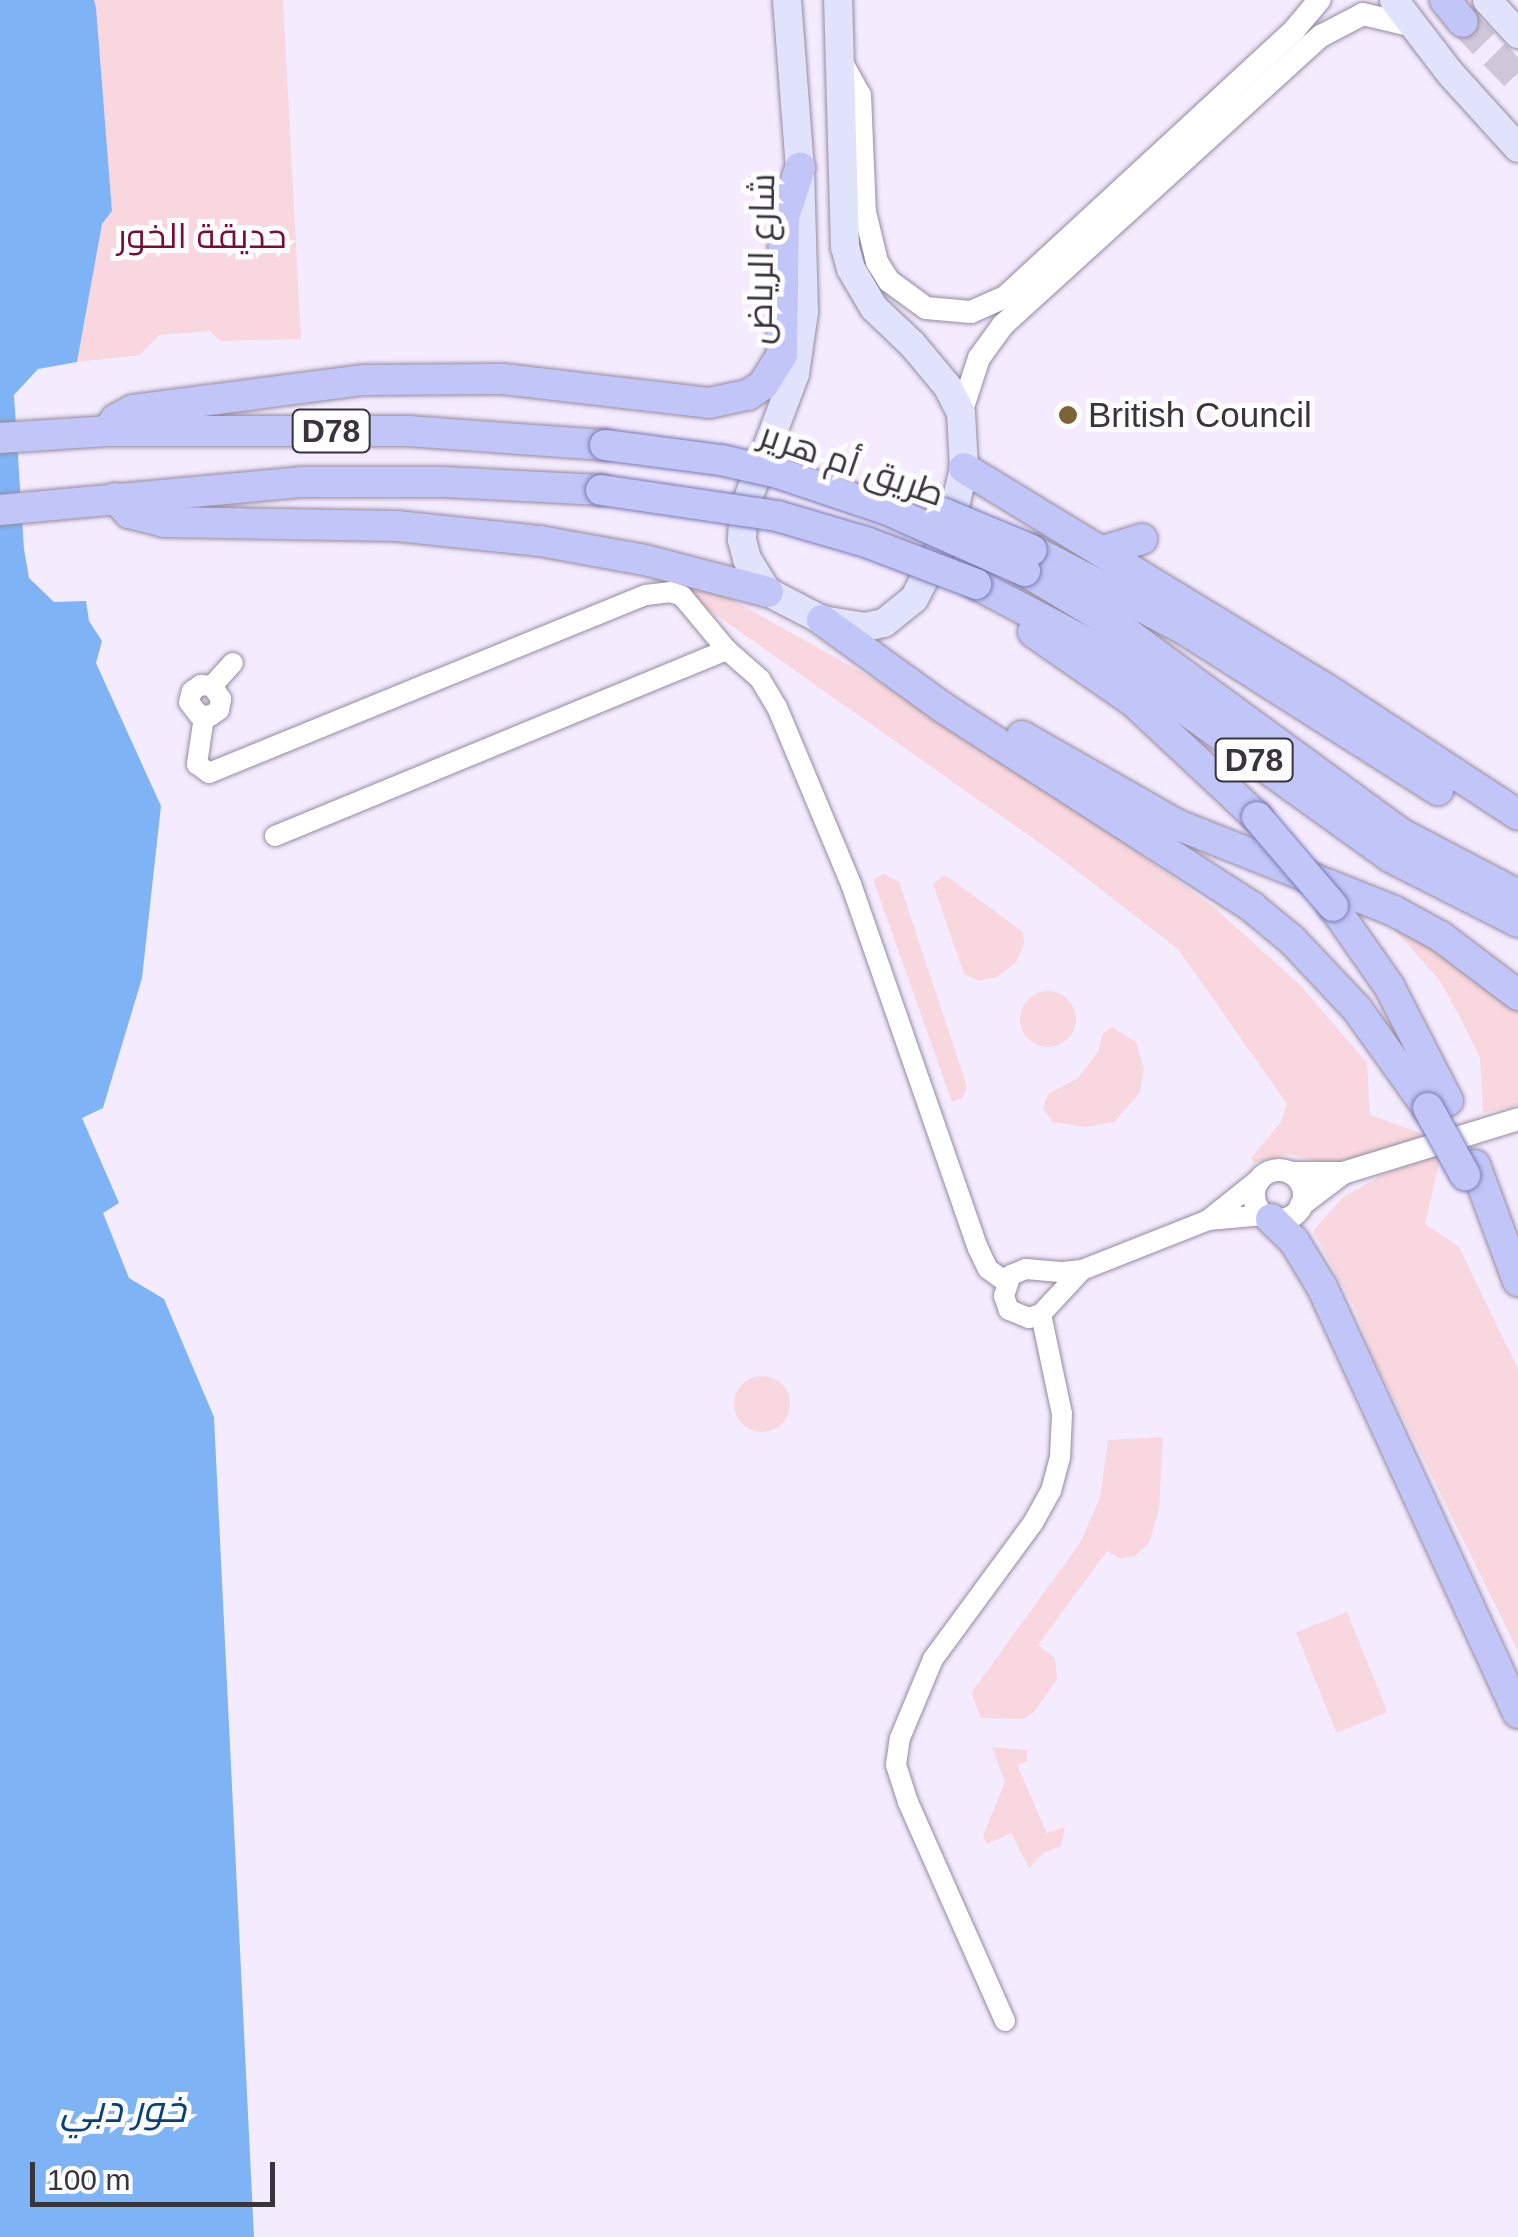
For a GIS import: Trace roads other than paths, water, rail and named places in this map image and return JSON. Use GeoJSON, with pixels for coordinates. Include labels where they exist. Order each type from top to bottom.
{"type":"FeatureCollection","features":[{"type":"Feature","properties":{"kind":"main road","name":"شارع الرياض"},"geometry":{"type":"LineString","coordinates":[[768,592],[747,560],[742,540],[744,509],[784,405],[801,343],[805,283],[787,0]]}},
{"type":"Feature","properties":{"kind":"main road"},"geometry":{"type":"LineString","coordinates":[[822,620],[865,627],[900,614],[914,600],[949,532],[964,468],[961,413],[932,365],[861,290],[845,247],[838,0]]}},
{"type":"Feature","properties":{"kind":"main road"},"geometry":{"type":"LineString","coordinates":[[1394,0],[1518,148]]}},
{"type":"Feature","properties":{"kind":"main road"},"geometry":{"type":"LineString","coordinates":[[1487,0],[1518,34]]}},
{"type":"Feature","properties":{"kind":"main road"},"geometry":{"type":"LineString","coordinates":[[107,431],[116,419],[133,410],[364,380],[503,380],[709,403],[748,395],[763,385],[782,354],[784,217],[800,168]]}},
{"type":"Feature","properties":{"kind":"main road","name":"طريق أم هرير"},"geometry":{"type":"LineString","coordinates":[[0,438],[107,431],[408,432],[605,445],[702,457],[778,473],[888,510],[896,502],[916,502],[1028,560]]}},
{"type":"Feature","properties":{"kind":"main road"},"geometry":{"type":"LineString","coordinates":[[964,468],[1103,551],[1518,815]]}},
{"type":"Feature","properties":{"kind":"main road","name":"طريق أم هرير"},"geometry":{"type":"LineString","coordinates":[[0,510],[372,480],[601,490],[777,516],[866,542],[985,587],[1125,665],[1390,857],[1518,922]]}},
{"type":"Feature","properties":{"kind":"main road"},"geometry":{"type":"LineString","coordinates":[[114,498],[130,513],[164,522],[397,526],[540,541],[645,560],[768,592],[822,620],[942,708],[1252,907],[1292,940],[1358,1009],[1438,1104]]}},
{"type":"Feature","properties":{"kind":"main road"},"geometry":{"type":"LineString","coordinates":[[1103,551],[1142,539]]}},
{"type":"Feature","properties":{"kind":"main road"},"geometry":{"type":"LineString","coordinates":[[1028,560],[1184,629],[1470,811],[1518,836]]}},
{"type":"Feature","properties":{"kind":"main road","name":"D78"},"geometry":{"type":"LineString","coordinates":[[1028,560],[1400,833],[1518,895]]}},
{"type":"Feature","properties":{"kind":"main road"},"geometry":{"type":"LineString","coordinates":[[985,587],[1017,620],[1101,676],[1156,720],[1257,817],[1333,906],[1389,986],[1518,1281]]}},
{"type":"Feature","properties":{"kind":"main road"},"geometry":{"type":"LineString","coordinates":[[942,708],[963,706],[984,713],[1178,825],[1394,910],[1440,936],[1518,994]]}},
{"type":"Feature","properties":{"kind":"main road"},"geometry":{"type":"LineString","coordinates":[[1268,1217],[1294,1241],[1322,1287],[1518,1713]]}},
{"type":"Feature","properties":{"kind":"street"},"geometry":{"type":"LineString","coordinates":[[961,413],[980,358],[1003,325],[1316,17],[1327,0]]}},
{"type":"Feature","properties":{"kind":"street"},"geometry":{"type":"LineString","coordinates":[[1316,17],[1327,24],[1356,0]]}},
{"type":"Feature","properties":{"kind":"street"},"geometry":{"type":"LineString","coordinates":[[842,62],[860,95],[865,212],[877,262],[889,281],[926,308],[971,312],[1005,297],[1316,17],[1363,14],[1413,26]]}},
{"type":"Feature","properties":{"kind":"street"},"geometry":{"type":"LineString","coordinates":[[233,664],[212,686],[196,688],[190,697],[194,712],[204,716],[198,764],[209,773],[659,592],[671,592],[690,604],[727,650],[760,679],[778,707],[851,884],[978,1248],[988,1269],[1006,1282]]}},
{"type":"Feature","properties":{"kind":"street"},"geometry":{"type":"LineString","coordinates":[[275,836],[727,650]]}},
{"type":"Feature","properties":{"kind":"street"},"geometry":{"type":"LineString","coordinates":[[1082,1270],[1041,1314],[1022,1318],[1009,1310],[1004,1296],[1006,1282],[1026,1269],[1082,1270],[1208,1220],[1273,1170],[1343,1173],[1518,1119]]}},
{"type":"Feature","properties":{"kind":"street"},"geometry":{"type":"LineString","coordinates":[[1291,1173],[1302,1187],[1301,1205]]}},
{"type":"Feature","properties":{"kind":"street"},"geometry":{"type":"LineString","coordinates":[[1208,1220],[1286,1219],[1343,1173]]}},
{"type":"Feature","properties":{"kind":"street"},"geometry":{"type":"LineString","coordinates":[[1258,1180],[1254,1198],[1268,1217]]}},
{"type":"Feature","properties":{"kind":"street"},"geometry":{"type":"LineString","coordinates":[[1005,2021],[908,1802],[896,1765],[900,1738],[940,1646],[1033,1523],[1051,1491],[1060,1458],[1062,1414],[1041,1314]]}},
{"type":"Feature","properties":{"kind":"water","name":"خور دبي"},"geometry":{"type":"Polygon","coordinates":[[[0,0],[94,0],[96,8],[112,211],[102,224],[77,362],[38,369],[14,395],[24,549],[29,578],[54,602],[86,601],[89,621],[102,641],[96,663],[161,806],[142,978],[103,1108],[82,1118],[119,1203],[103,1213],[129,1278],[164,1299],[214,1417],[254,2237],[0,2237],[0,0]]]}},
{"type":"Feature","properties":{"kind":"tunnel"},"geometry":{"type":"LineString","coordinates":[[1463,22],[1518,79]]}},
{"type":"Feature","properties":{"kind":"place","name":"British Council"},"geometry":{"type":"Point","coordinates":[1068,415]}},
{"type":"Feature","properties":{"kind":"park label","name":"حديقة الخور"},"geometry":{"type":"Point","coordinates":[202,236]}}]}
